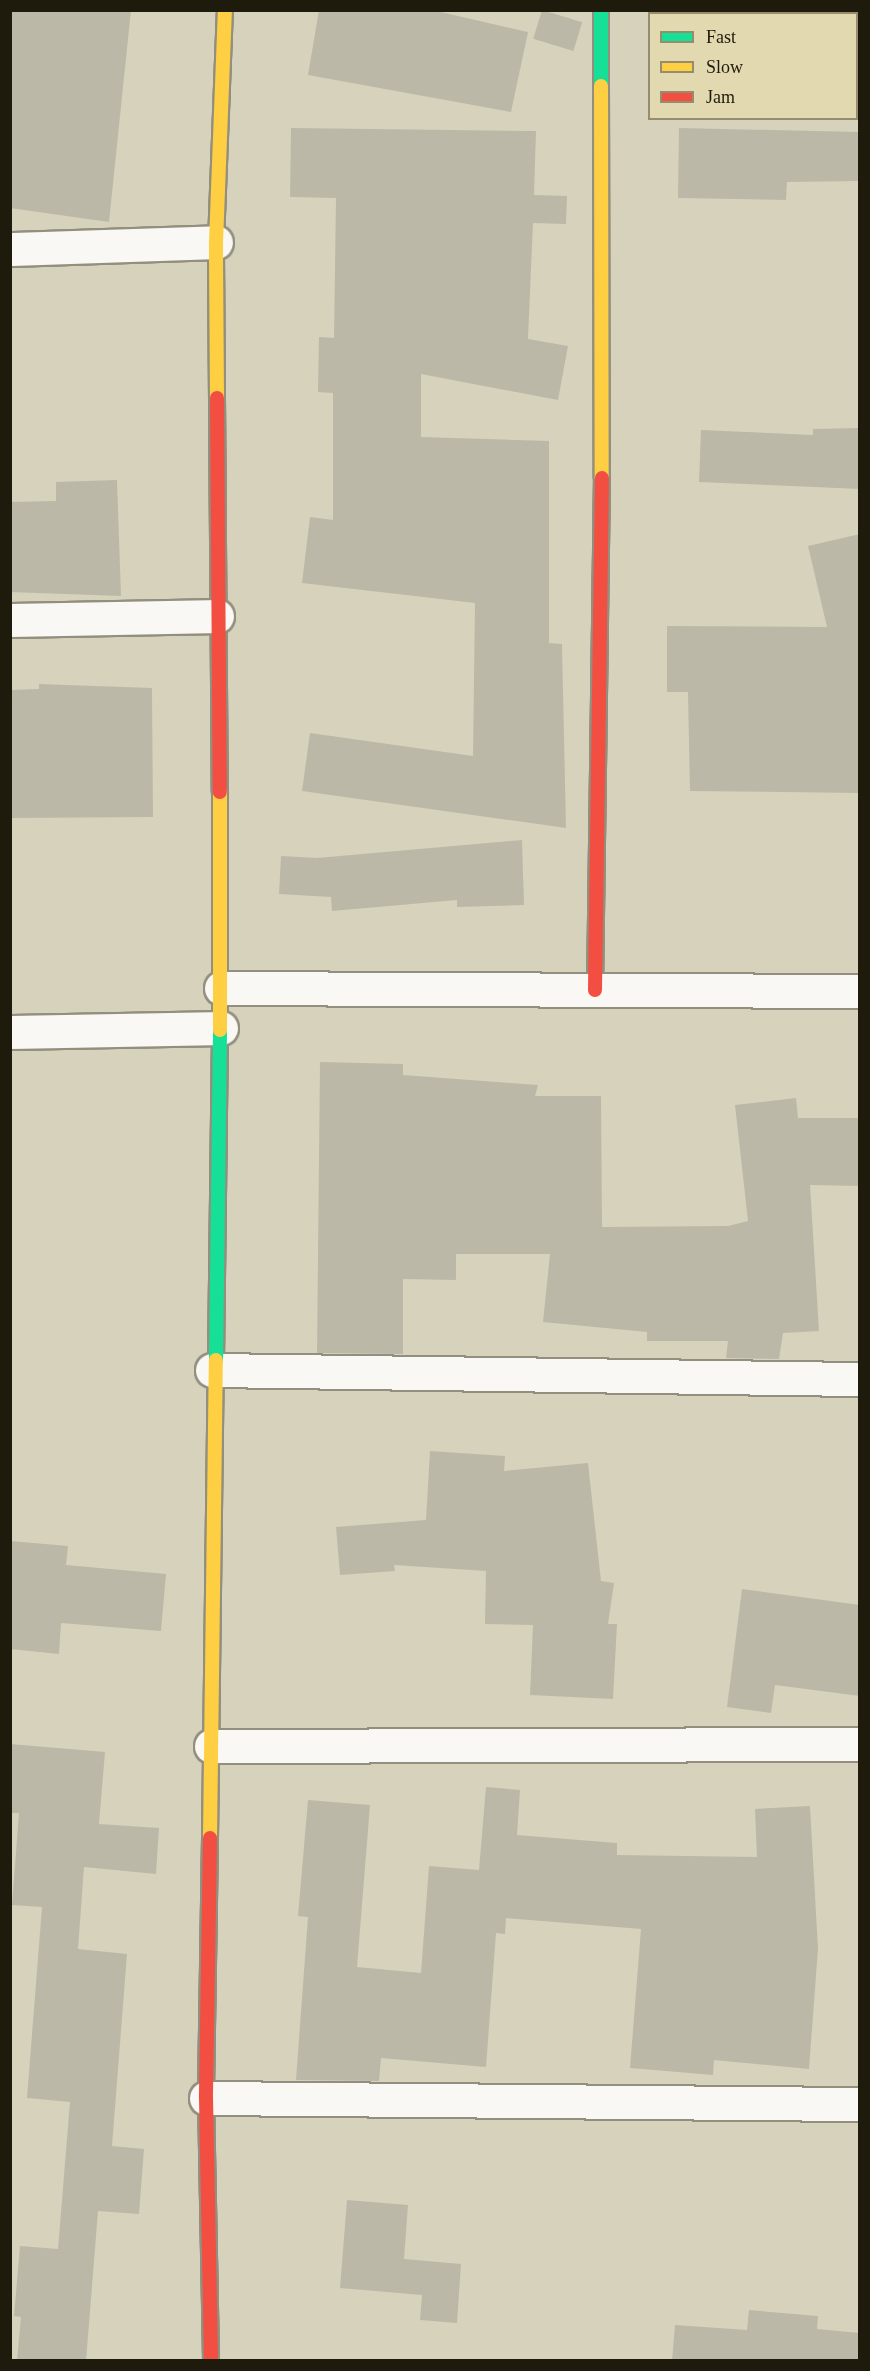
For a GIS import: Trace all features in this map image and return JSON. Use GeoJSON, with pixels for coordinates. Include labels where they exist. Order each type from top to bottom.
{"type":"FeatureCollection","features":[{"type":"Feature","properties":{"kind":"street"},"geometry":{"type":"LineString","coordinates":[[211,2361],[206,2098],[211,1746],[212,1370],[221,1028],[216,242],[225,10]]}},
{"type":"Feature","properties":{"kind":"street"},"geometry":{"type":"LineString","coordinates":[[595,990],[602,671],[601,10]]}},
{"type":"Feature","properties":{"kind":"street"},"geometry":{"type":"LineString","coordinates":[[10,249],[216,242]]}},
{"type":"Feature","properties":{"kind":"street"},"geometry":{"type":"LineString","coordinates":[[10,620],[217,616]]}},
{"type":"Feature","properties":{"kind":"street"},"geometry":{"type":"LineString","coordinates":[[221,988],[860,991]]}},
{"type":"Feature","properties":{"kind":"street"},"geometry":{"type":"LineString","coordinates":[[10,1032],[221,1028]]}},
{"type":"Feature","properties":{"kind":"street"},"geometry":{"type":"LineString","coordinates":[[212,1370],[860,1379]]}},
{"type":"Feature","properties":{"kind":"street"},"geometry":{"type":"LineString","coordinates":[[211,1746],[860,1744]]}},
{"type":"Feature","properties":{"kind":"street"},"geometry":{"type":"LineString","coordinates":[[206,2098],[860,2104]]}},
{"type":"Feature","properties":{"kind":"building"},"geometry":{"type":"Polygon","coordinates":[[[10,10],[131,10],[109,222],[10,208],[10,10]]]}},
{"type":"Feature","properties":{"kind":"building"},"geometry":{"type":"Polygon","coordinates":[[[319,10],[432,10],[528,32],[511,112],[308,75],[319,10]]]}},
{"type":"Feature","properties":{"kind":"building"},"geometry":{"type":"Polygon","coordinates":[[[542,10],[582,22],[573,51],[533,39],[542,10]]]}},
{"type":"Feature","properties":{"kind":"building"},"geometry":{"type":"Polygon","coordinates":[[[291,128],[536,131],[534,195],[567,196],[566,224],[533,223],[528,339],[568,346],[558,400],[421,374],[421,437],[549,441],[549,643],[562,644],[566,828],[302,791],[310,733],[473,756],[475,603],[302,583],[310,517],[333,520],[333,393],[318,392],[319,337],[334,338],[336,198],[290,197],[291,128]]]}},
{"type":"Feature","properties":{"kind":"building"},"geometry":{"type":"Polygon","coordinates":[[[679,128],[860,132],[860,181],[787,182],[786,200],[678,198],[679,128]]]}},
{"type":"Feature","properties":{"kind":"building"},"geometry":{"type":"Polygon","coordinates":[[[860,428],[860,489],[699,482],[701,430],[813,435],[813,429],[860,428]]]}},
{"type":"Feature","properties":{"kind":"building"},"geometry":{"type":"Polygon","coordinates":[[[117,480],[121,596],[10,592],[10,502],[56,501],[56,482],[117,480]]]}},
{"type":"Feature","properties":{"kind":"building"},"geometry":{"type":"Polygon","coordinates":[[[860,534],[860,793],[690,791],[688,692],[667,692],[667,626],[827,627],[808,546],[860,534]]]}},
{"type":"Feature","properties":{"kind":"building"},"geometry":{"type":"Polygon","coordinates":[[[39,684],[152,688],[153,817],[10,818],[10,690],[39,689],[39,684]]]}},
{"type":"Feature","properties":{"kind":"building"},"geometry":{"type":"Polygon","coordinates":[[[522,840],[524,905],[457,907],[457,900],[332,911],[331,897],[279,894],[281,856],[317,858],[522,840]]]}},
{"type":"Feature","properties":{"kind":"building"},"geometry":{"type":"Polygon","coordinates":[[[320,1062],[403,1064],[403,1075],[538,1085],[535,1096],[601,1096],[602,1227],[728,1226],[748,1221],[735,1105],[796,1098],[798,1118],[860,1118],[860,1186],[810,1185],[819,1331],[783,1333],[779,1359],[726,1358],[728,1341],[647,1341],[647,1332],[543,1322],[550,1254],[456,1254],[456,1280],[403,1279],[403,1354],[317,1353],[320,1062]]]}},
{"type":"Feature","properties":{"kind":"building"},"geometry":{"type":"Polygon","coordinates":[[[430,1451],[505,1456],[504,1471],[588,1463],[601,1581],[614,1583],[608,1624],[617,1624],[613,1699],[530,1695],[533,1625],[485,1624],[486,1571],[394,1565],[395,1571],[340,1575],[336,1527],[426,1520],[430,1451]]]}},
{"type":"Feature","properties":{"kind":"building"},"geometry":{"type":"Polygon","coordinates":[[[10,1541],[68,1546],[66,1565],[166,1574],[161,1631],[61,1623],[59,1654],[10,1649],[10,1541]]]}},
{"type":"Feature","properties":{"kind":"building"},"geometry":{"type":"Polygon","coordinates":[[[742,1589],[860,1605],[860,1696],[775,1685],[771,1713],[727,1707],[742,1589]]]}},
{"type":"Feature","properties":{"kind":"building"},"geometry":{"type":"Polygon","coordinates":[[[10,1744],[105,1752],[99,1824],[159,1828],[156,1874],[84,1867],[78,1949],[127,1954],[112,2146],[144,2149],[139,2214],[98,2211],[86,2361],[17,2361],[21,2317],[14,2316],[20,2246],[58,2249],[70,2102],[27,2098],[42,1907],[12,1905],[19,1813],[10,1813],[10,1744]]]}},
{"type":"Feature","properties":{"kind":"building"},"geometry":{"type":"Polygon","coordinates":[[[486,1787],[520,1790],[517,1835],[617,1843],[617,1855],[757,1857],[755,1809],[810,1806],[818,1949],[809,2069],[714,2060],[713,2075],[630,2068],[641,1929],[506,1918],[505,1934],[496,1933],[486,2067],[381,2058],[379,2081],[296,2080],[308,1917],[298,1916],[308,1800],[370,1805],[357,1967],[421,1973],[429,1866],[479,1870],[486,1787]]]}},
{"type":"Feature","properties":{"kind":"building"},"geometry":{"type":"Polygon","coordinates":[[[347,2200],[408,2205],[404,2259],[461,2264],[457,2323],[420,2320],[422,2295],[340,2288],[347,2200]]]}},
{"type":"Feature","properties":{"kind":"building"},"geometry":{"type":"Polygon","coordinates":[[[749,2310],[818,2316],[817,2329],[860,2333],[860,2361],[672,2361],[675,2325],[747,2330],[749,2310]]]}},
{"type":"Feature","properties":{"kind":"traffic: fast"},"geometry":{"type":"LineString","coordinates":[[601,10],[601,86]]}},
{"type":"Feature","properties":{"kind":"traffic: fast"},"geometry":{"type":"LineString","coordinates":[[216,1360],[220,1030]]}},
{"type":"Feature","properties":{"kind":"traffic: slow"},"geometry":{"type":"LineString","coordinates":[[217,398],[216,242],[225,10]]}},
{"type":"Feature","properties":{"kind":"traffic: slow"},"geometry":{"type":"LineString","coordinates":[[601,86],[602,478]]}},
{"type":"Feature","properties":{"kind":"traffic: slow"},"geometry":{"type":"LineString","coordinates":[[220,792],[220,1030]]}},
{"type":"Feature","properties":{"kind":"traffic: slow"},"geometry":{"type":"LineString","coordinates":[[210,1838],[216,1360]]}},
{"type":"Feature","properties":{"kind":"traffic: jam"},"geometry":{"type":"LineString","coordinates":[[217,398],[220,792]]}},
{"type":"Feature","properties":{"kind":"traffic: jam"},"geometry":{"type":"LineString","coordinates":[[595,990],[602,478]]}},
{"type":"Feature","properties":{"kind":"traffic: jam"},"geometry":{"type":"LineString","coordinates":[[210,1838],[206,2098],[211,2360]]}}]}
